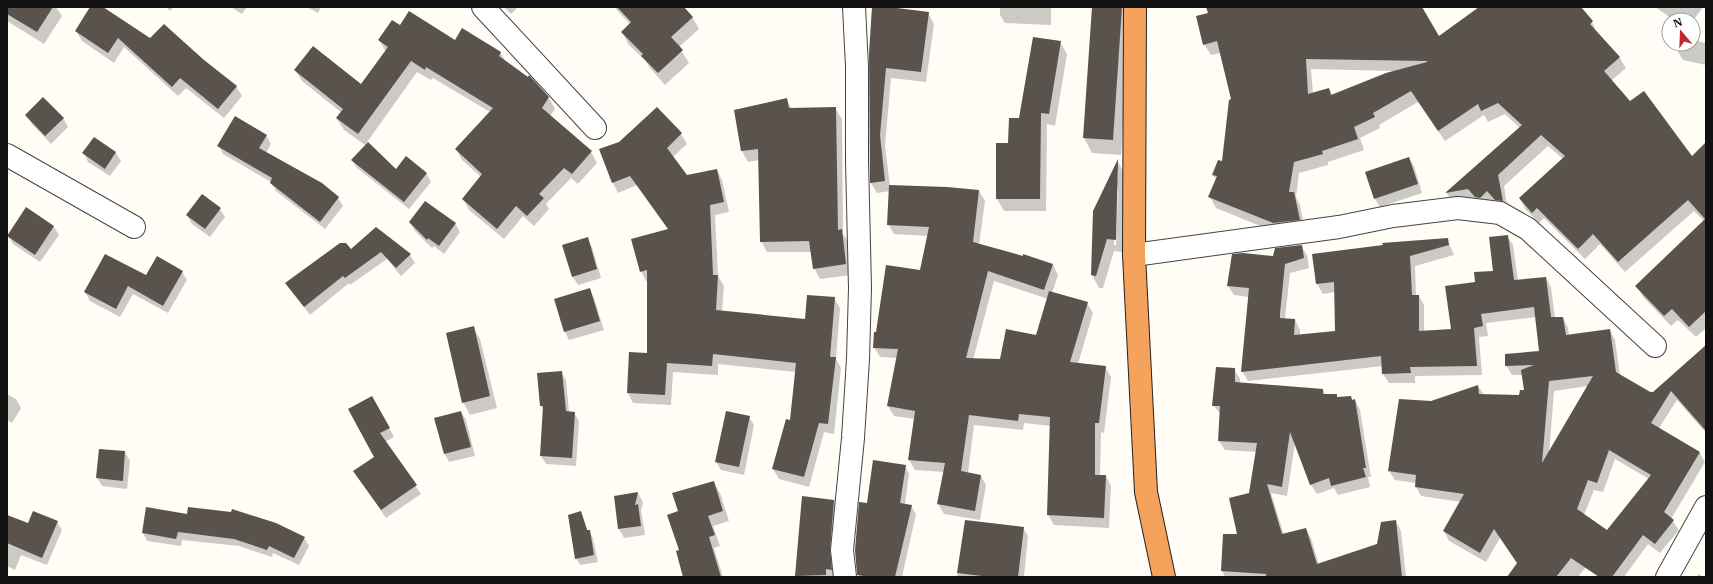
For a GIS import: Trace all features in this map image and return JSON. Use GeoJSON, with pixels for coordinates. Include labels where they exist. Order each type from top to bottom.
{"type":"FeatureCollection","features":[{"type":"Feature","properties":{"kind":"highway"},"geometry":{"type":"LineString","coordinates":[[1135,7],[1134,255],[1146,492],[1164,577]]}},
{"type":"Feature","properties":{"kind":"street"},"geometry":{"type":"LineString","coordinates":[[483,7],[595,128]]}},
{"type":"Feature","properties":{"kind":"street"},"geometry":{"type":"LineString","coordinates":[[845,577],[842,550],[854,430],[860,296],[856,160],[857,67],[854,7]]}},
{"type":"Feature","properties":{"kind":"street"},"geometry":{"type":"LineString","coordinates":[[7,155],[134,227]]}},
{"type":"Feature","properties":{"kind":"street"},"geometry":{"type":"LineString","coordinates":[[1134,255],[1339,227],[1400,215],[1458,208],[1500,213],[1528,229],[1655,346]]}},
{"type":"Feature","properties":{"kind":"street"},"geometry":{"type":"LineString","coordinates":[[1666,577],[1706,507]]}},
{"type":"Feature","properties":{"kind":"building"},"geometry":{"type":"Polygon","coordinates":[[[7,7],[53,7],[37,32],[7,14],[7,7]]]}},
{"type":"Feature","properties":{"kind":"building"},"geometry":{"type":"Polygon","coordinates":[[[90,7],[103,7],[150,38],[164,24],[204,60],[237,86],[218,109],[180,78],[172,87],[118,38],[108,53],[75,31],[90,7]]]}},
{"type":"Feature","properties":{"kind":"building"},"geometry":{"type":"Polygon","coordinates":[[[617,7],[684,7],[693,17],[671,37],[683,50],[658,73],[641,56],[643,54],[621,32],[631,22],[617,7]]]}},
{"type":"Feature","properties":{"kind":"building"},"geometry":{"type":"Polygon","coordinates":[[[872,7],[889,7],[929,12],[921,72],[886,68],[880,135],[885,181],[870,183],[869,53],[872,7]]]}},
{"type":"Feature","properties":{"kind":"building"},"geometry":{"type":"Polygon","coordinates":[[[1092,7],[1122,7],[1113,140],[1083,138],[1092,7]]]}},
{"type":"Feature","properties":{"kind":"building"},"geometry":{"type":"Polygon","coordinates":[[[1206,7],[1422,7],[1439,36],[1479,7],[1581,7],[1593,21],[1590,24],[1620,57],[1604,71],[1630,101],[1644,91],[1692,156],[1706,142],[1706,311],[1689,327],[1672,309],[1664,316],[1635,286],[1705,219],[1688,200],[1618,262],[1593,234],[1578,249],[1537,208],[1532,213],[1519,198],[1565,156],[1541,135],[1498,175],[1503,201],[1495,200],[1487,191],[1480,198],[1475,197],[1468,189],[1445,193],[1522,125],[1498,103],[1481,111],[1478,104],[1438,131],[1411,91],[1373,113],[1375,117],[1354,127],[1358,139],[1322,151],[1323,154],[1294,162],[1289,192],[1294,192],[1300,220],[1273,223],[1208,197],[1217,176],[1212,175],[1218,160],[1222,161],[1229,100],[1231,99],[1217,41],[1203,45],[1196,16],[1208,13],[1206,7]],[[1306,59],[1308,94],[1329,88],[1331,95],[1386,73],[1427,61],[1306,59]]]}},
{"type":"Feature","properties":{"kind":"building"},"geometry":{"type":"Polygon","coordinates":[[[409,11],[455,40],[462,28],[501,52],[499,56],[528,77],[529,75],[549,97],[542,108],[592,151],[572,174],[564,168],[539,194],[544,198],[527,216],[516,206],[497,229],[462,199],[482,174],[455,149],[493,108],[426,67],[425,70],[411,61],[358,134],[336,118],[343,109],[294,70],[313,46],[361,84],[388,47],[378,40],[392,20],[400,25],[409,11]]]}},
{"type":"Feature","properties":{"kind":"building"},"geometry":{"type":"Polygon","coordinates":[[[1033,37],[1061,41],[1049,114],[1041,113],[1040,199],[996,199],[996,143],[1008,143],[1009,118],[1019,118],[1033,37]]]}},
{"type":"Feature","properties":{"kind":"building"},"geometry":{"type":"Polygon","coordinates":[[[43,97],[64,118],[45,136],[25,115],[43,97]]]}},
{"type":"Feature","properties":{"kind":"building"},"geometry":{"type":"Polygon","coordinates":[[[787,98],[789,108],[836,107],[838,230],[842,229],[846,264],[813,269],[809,241],[760,242],[758,149],[741,151],[734,110],[787,98]]]}},
{"type":"Feature","properties":{"kind":"building"},"geometry":{"type":"Polygon","coordinates":[[[657,107],[682,133],[667,148],[687,175],[717,169],[724,202],[710,205],[713,275],[718,275],[716,310],[805,319],[807,295],[835,297],[830,357],[836,357],[828,424],[819,423],[804,477],[772,469],[786,419],[790,420],[796,363],[713,354],[712,366],[667,363],[665,395],[627,393],[629,352],[647,353],[647,270],[640,272],[631,239],[668,229],[630,176],[612,183],[599,149],[619,142],[657,107]]]}},
{"type":"Feature","properties":{"kind":"building"},"geometry":{"type":"Polygon","coordinates":[[[235,116],[267,135],[259,148],[322,183],[339,197],[320,222],[270,183],[272,178],[217,146],[235,116]]]}},
{"type":"Feature","properties":{"kind":"building"},"geometry":{"type":"Polygon","coordinates":[[[94,137],[116,152],[105,169],[82,153],[94,137]]]}},
{"type":"Feature","properties":{"kind":"building"},"geometry":{"type":"Polygon","coordinates":[[[368,142],[396,169],[406,156],[427,173],[404,202],[351,160],[368,142]]]}},
{"type":"Feature","properties":{"kind":"building"},"geometry":{"type":"Polygon","coordinates":[[[1409,157],[1418,184],[1374,199],[1365,172],[1409,157]]]}},
{"type":"Feature","properties":{"kind":"building"},"geometry":{"type":"Polygon","coordinates":[[[1118,159],[1116,240],[1107,239],[1096,276],[1091,275],[1093,211],[1118,159]]]}},
{"type":"Feature","properties":{"kind":"building"},"geometry":{"type":"Polygon","coordinates":[[[889,185],[947,187],[979,190],[973,242],[1023,256],[1023,254],[1053,264],[1044,290],[988,271],[966,358],[1000,359],[1006,329],[1036,335],[1049,291],[1088,302],[1070,362],[1106,366],[1099,423],[1095,423],[1095,475],[1106,475],[1104,518],[1047,515],[1050,417],[1019,414],[1018,421],[969,415],[961,471],[981,475],[975,511],[937,504],[945,463],[908,460],[915,411],[887,406],[898,349],[873,348],[874,332],[876,332],[886,265],[920,270],[929,227],[887,225],[889,185]]]}},
{"type":"Feature","properties":{"kind":"building"},"geometry":{"type":"Polygon","coordinates":[[[202,194],[221,208],[205,229],[186,215],[202,194]]]}},
{"type":"Feature","properties":{"kind":"building"},"geometry":{"type":"Polygon","coordinates":[[[425,201],[456,223],[439,246],[428,238],[427,240],[409,222],[425,201]]]}},
{"type":"Feature","properties":{"kind":"building"},"geometry":{"type":"Polygon","coordinates":[[[26,207],[54,226],[35,255],[7,236],[26,207]]]}},
{"type":"Feature","properties":{"kind":"building"},"geometry":{"type":"Polygon","coordinates":[[[376,227],[411,254],[396,268],[381,252],[345,278],[343,276],[304,307],[285,283],[340,243],[346,243],[351,249],[376,227]]]}},
{"type":"Feature","properties":{"kind":"building"},"geometry":{"type":"Polygon","coordinates":[[[1508,235],[1514,280],[1546,277],[1551,317],[1563,317],[1566,335],[1610,329],[1616,372],[1650,392],[1653,392],[1706,345],[1706,431],[1671,391],[1651,423],[1700,452],[1664,512],[1674,520],[1655,544],[1643,535],[1612,577],[1599,577],[1571,558],[1556,577],[1507,577],[1517,563],[1494,529],[1480,553],[1443,531],[1464,494],[1415,487],[1416,475],[1388,471],[1399,399],[1431,401],[1478,385],[1479,394],[1519,395],[1520,390],[1524,390],[1521,370],[1534,365],[1505,366],[1505,354],[1539,351],[1534,307],[1481,314],[1483,326],[1474,328],[1477,366],[1410,367],[1411,373],[1382,374],[1381,356],[1241,372],[1249,288],[1227,286],[1232,254],[1243,253],[1273,256],[1275,248],[1302,245],[1304,258],[1285,264],[1280,313],[1280,318],[1295,319],[1294,335],[1335,331],[1334,282],[1316,284],[1312,254],[1383,245],[1382,243],[1448,238],[1449,245],[1410,256],[1412,295],[1419,295],[1419,331],[1451,329],[1445,286],[1475,282],[1474,272],[1493,271],[1489,237],[1508,235]],[[1593,376],[1549,381],[1542,463],[1593,376]],[[1609,450],[1597,483],[1588,480],[1577,509],[1607,530],[1651,475],[1609,450]]]}},
{"type":"Feature","properties":{"kind":"building"},"geometry":{"type":"Polygon","coordinates":[[[588,237],[597,269],[572,277],[562,245],[588,237]]]}},
{"type":"Feature","properties":{"kind":"building"},"geometry":{"type":"Polygon","coordinates":[[[105,254],[146,275],[157,256],[183,271],[163,306],[128,286],[116,309],[84,292],[105,254]]]}},
{"type":"Feature","properties":{"kind":"building"},"geometry":{"type":"Polygon","coordinates":[[[590,288],[600,321],[564,332],[554,299],[590,288]]]}},
{"type":"Feature","properties":{"kind":"building"},"geometry":{"type":"Polygon","coordinates":[[[474,326],[490,396],[462,403],[446,333],[474,326]]]}},
{"type":"Feature","properties":{"kind":"building"},"geometry":{"type":"Polygon","coordinates":[[[1216,367],[1235,368],[1235,382],[1323,389],[1323,394],[1337,394],[1337,397],[1351,396],[1352,400],[1355,399],[1366,468],[1363,468],[1366,477],[1331,486],[1329,478],[1310,485],[1290,432],[1282,487],[1267,484],[1282,534],[1306,528],[1317,564],[1377,544],[1381,522],[1396,520],[1402,577],[1266,577],[1266,574],[1221,571],[1223,534],[1237,534],[1229,498],[1249,493],[1257,443],[1218,441],[1220,406],[1212,406],[1216,367]]]}},
{"type":"Feature","properties":{"kind":"building"},"geometry":{"type":"Polygon","coordinates":[[[562,371],[566,411],[575,412],[572,458],[540,456],[543,406],[540,406],[537,373],[562,371]]]}},
{"type":"Feature","properties":{"kind":"building"},"geometry":{"type":"Polygon","coordinates":[[[372,396],[390,428],[380,433],[417,485],[381,510],[353,471],[374,457],[348,409],[372,396]]]}},
{"type":"Feature","properties":{"kind":"building"},"geometry":{"type":"Polygon","coordinates":[[[461,411],[471,447],[444,454],[434,418],[461,411]]]}},
{"type":"Feature","properties":{"kind":"building"},"geometry":{"type":"Polygon","coordinates":[[[726,411],[750,416],[739,467],[715,462],[726,411]]]}},
{"type":"Feature","properties":{"kind":"building"},"geometry":{"type":"Polygon","coordinates":[[[99,449],[125,451],[123,481],[96,478],[99,449]]]}},
{"type":"Feature","properties":{"kind":"building"},"geometry":{"type":"Polygon","coordinates":[[[873,460],[906,465],[900,503],[912,505],[895,577],[871,577],[857,575],[855,550],[859,502],[867,503],[873,460]]]}},
{"type":"Feature","properties":{"kind":"building"},"geometry":{"type":"Polygon","coordinates":[[[714,481],[723,511],[708,516],[715,535],[709,537],[721,577],[683,577],[676,551],[679,550],[667,515],[678,511],[672,493],[714,481]]]}},
{"type":"Feature","properties":{"kind":"building"},"geometry":{"type":"Polygon","coordinates":[[[638,492],[635,505],[638,504],[641,526],[618,529],[614,496],[638,492]]]}},
{"type":"Feature","properties":{"kind":"building"},"geometry":{"type":"Polygon","coordinates":[[[802,496],[834,500],[830,549],[832,570],[826,569],[826,575],[795,576],[802,496]]]}},
{"type":"Feature","properties":{"kind":"building"},"geometry":{"type":"Polygon","coordinates":[[[146,507],[187,514],[188,507],[231,512],[232,509],[276,523],[305,537],[294,558],[269,546],[267,550],[234,539],[178,532],[176,539],[142,533],[146,507]]]}},
{"type":"Feature","properties":{"kind":"building"},"geometry":{"type":"Polygon","coordinates":[[[33,511],[58,521],[42,558],[7,543],[7,515],[28,523],[33,511]]]}},
{"type":"Feature","properties":{"kind":"building"},"geometry":{"type":"Polygon","coordinates":[[[581,511],[587,530],[590,530],[594,555],[575,559],[568,515],[581,511]]]}},
{"type":"Feature","properties":{"kind":"building"},"geometry":{"type":"Polygon","coordinates":[[[965,520],[1024,527],[1018,577],[982,576],[957,573],[965,520]]]}}]}
